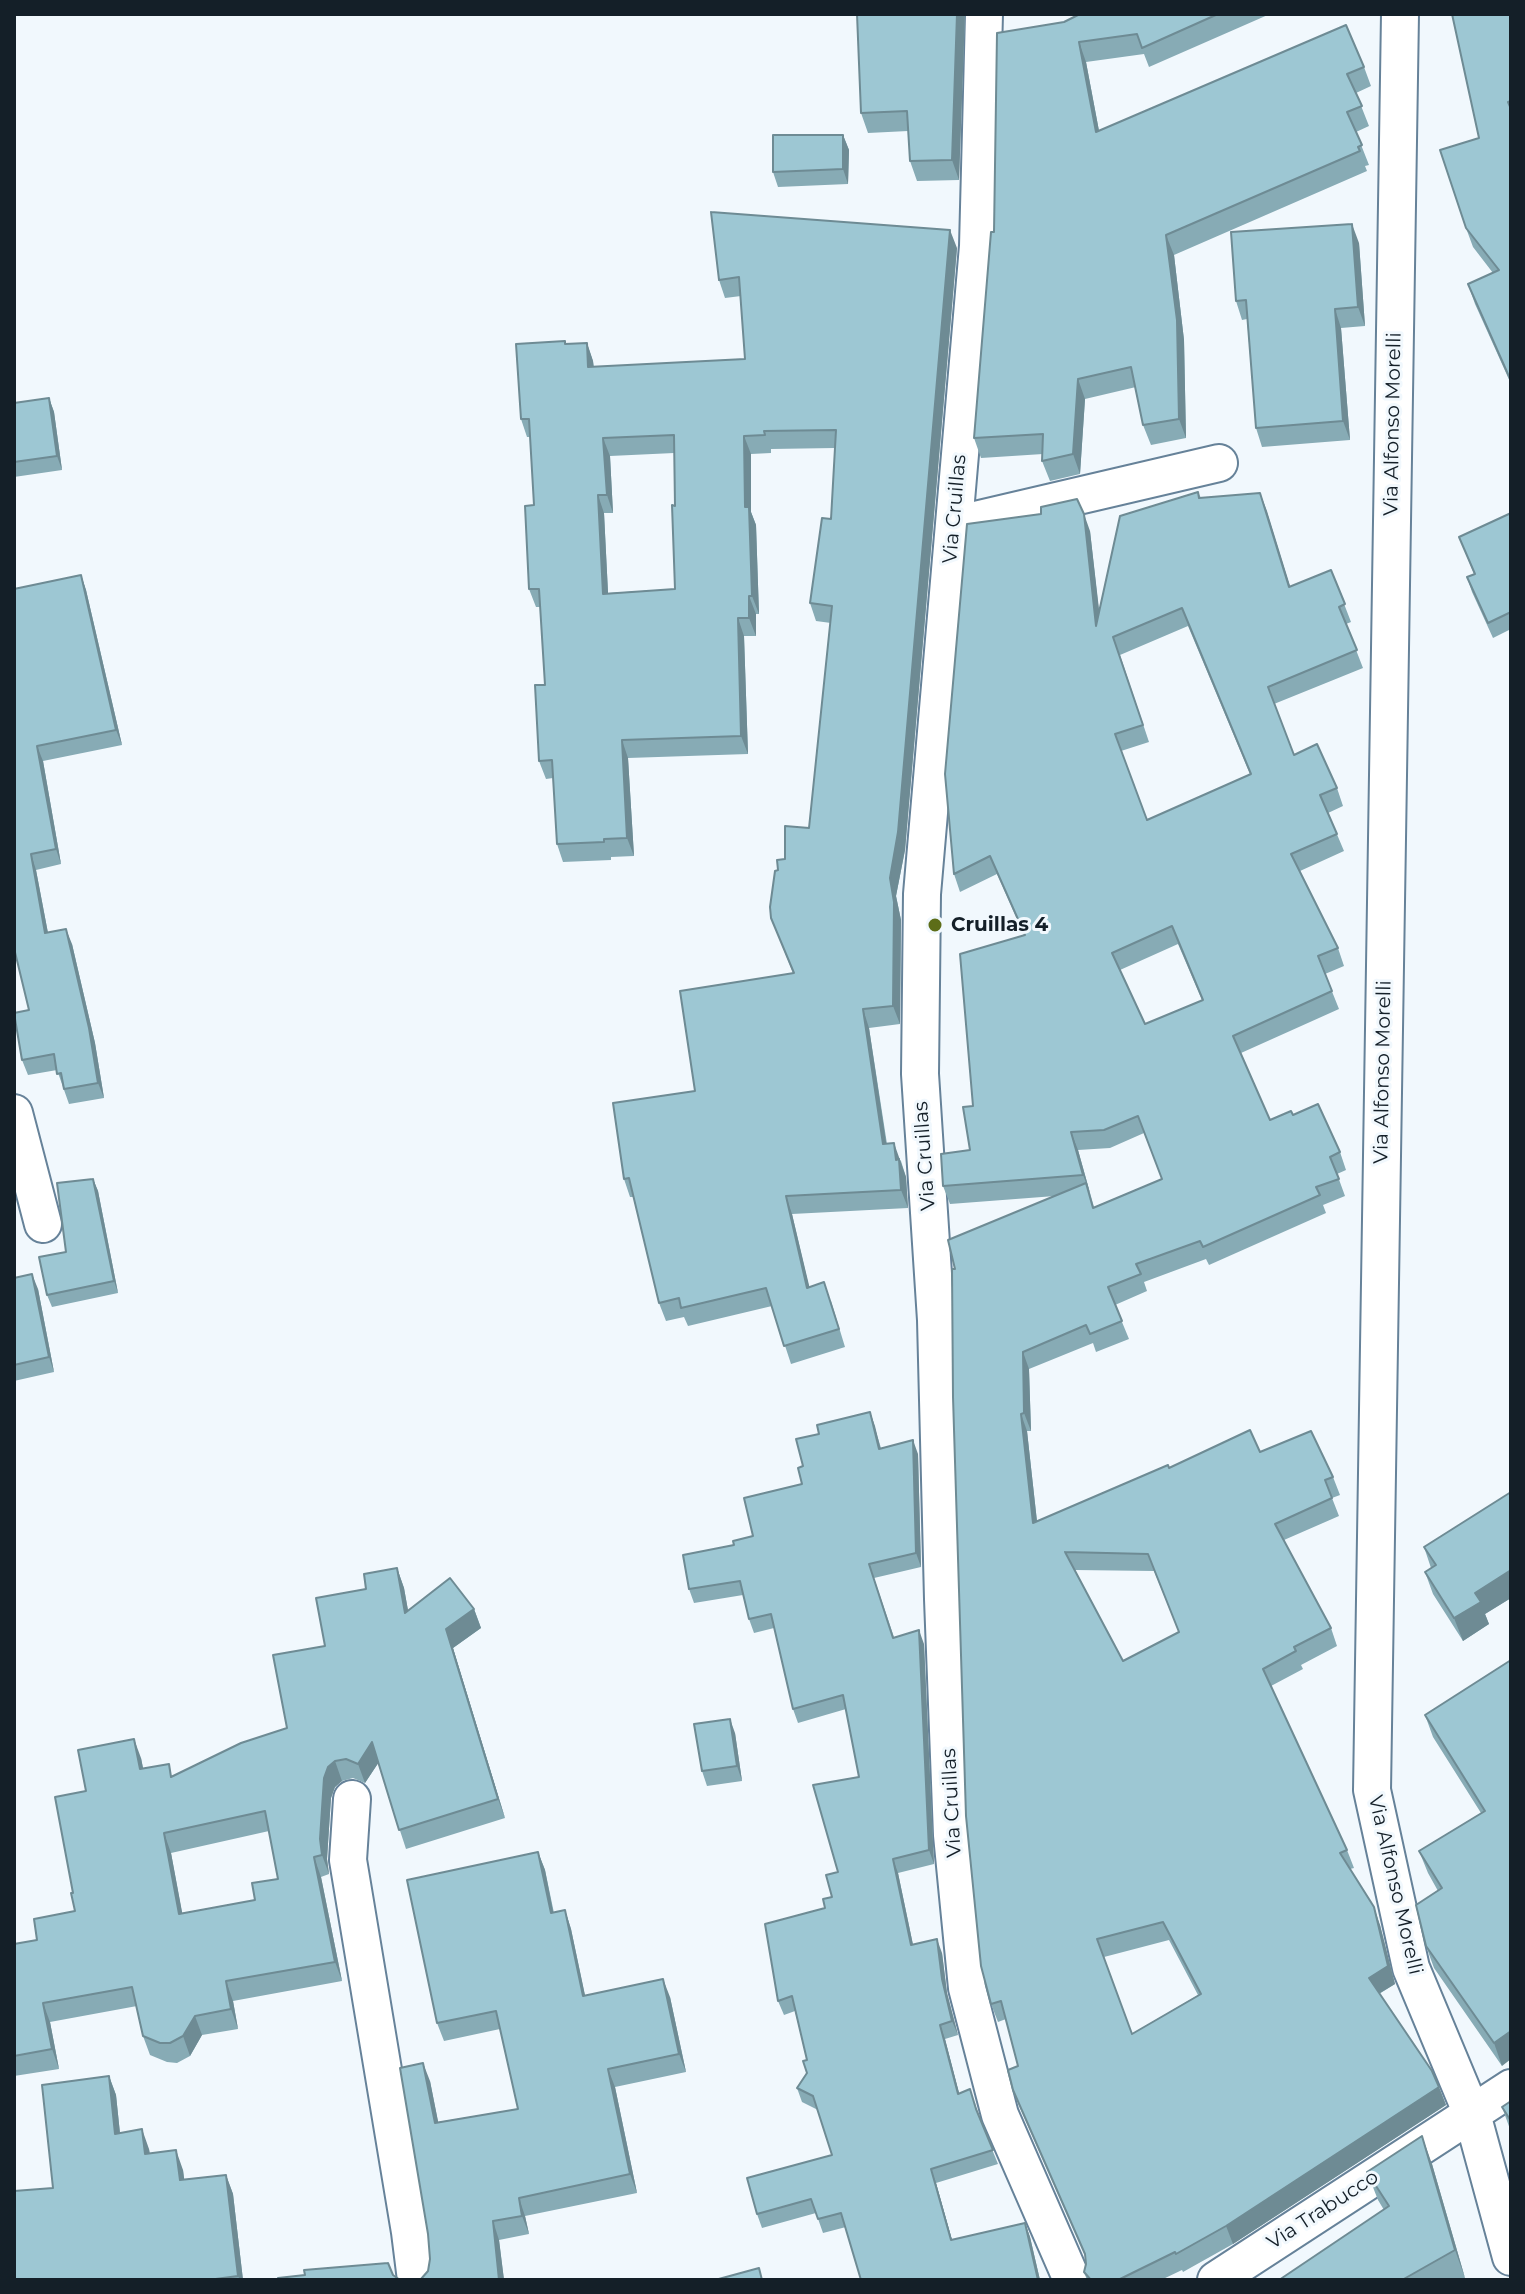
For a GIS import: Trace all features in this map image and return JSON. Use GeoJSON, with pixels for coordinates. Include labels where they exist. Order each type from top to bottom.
{"type":"FeatureCollection","features":[{"type":"Feature","properties":{"kind":"street","name":"Via Cruillas"},"geometry":{"type":"LineString","coordinates":[[984,14],[978,246],[922,894],[920,1059],[936,1320],[952,1835],[967,1988],[1000,2115],[1072,2280]]}},
{"type":"Feature","properties":{"kind":"street","name":"Via Alfonso Morelli"},"geometry":{"type":"LineString","coordinates":[[1400,14],[1372,1790],[1411,1968],[1472,2114],[1511,2257]]}},
{"type":"Feature","properties":{"kind":"street"},"geometry":{"type":"LineString","coordinates":[[954,525],[1219,463]]}},
{"type":"Feature","properties":{"kind":"street"},"geometry":{"type":"LineString","coordinates":[[14,1113],[43,1224]]}},
{"type":"Feature","properties":{"kind":"street"},"geometry":{"type":"LineString","coordinates":[[352,1799],[348,1860],[416,2280]]}},
{"type":"Feature","properties":{"kind":"street","name":"Via Trabucco"},"geometry":{"type":"LineString","coordinates":[[1216,2280],[1511,2088]]}},
{"type":"Feature","properties":{"kind":"building"},"geometry":{"type":"Polygon","coordinates":[[[857,14],[957,14],[952,160],[910,161],[907,111],[861,113],[857,14]]]}},
{"type":"Feature","properties":{"kind":"building"},"geometry":{"type":"Polygon","coordinates":[[[1080,14],[1218,14],[1142,48],[1137,34],[1079,42],[1096,132],[1346,25],[1364,67],[1347,74],[1362,106],[1347,112],[1362,145],[1358,147],[1360,151],[1166,235],[1177,320],[1179,419],[1143,425],[1131,367],[1078,379],[1073,454],[1042,461],[1043,434],[974,438],[991,232],[994,232],[997,33],[1064,22],[1080,14]]]}},
{"type":"Feature","properties":{"kind":"building"},"geometry":{"type":"Polygon","coordinates":[[[1452,14],[1511,14],[1511,101],[1508,102],[1511,109],[1511,381],[1468,284],[1499,270],[1466,228],[1440,150],[1479,138],[1452,14]]]}},
{"type":"Feature","properties":{"kind":"building"},"geometry":{"type":"Polygon","coordinates":[[[773,135],[843,135],[843,169],[773,172],[773,135]]]}},
{"type":"Feature","properties":{"kind":"building"},"geometry":{"type":"Polygon","coordinates":[[[711,212],[950,230],[898,832],[890,878],[894,902],[893,1006],[863,1009],[883,1144],[894,1143],[896,1160],[899,1159],[901,1190],[786,1196],[807,1288],[824,1282],[839,1329],[784,1346],[766,1288],[681,1308],[679,1298],[659,1303],[629,1178],[624,1179],[613,1103],[695,1091],[680,991],[794,973],[771,918],[770,907],[775,871],[778,870],[777,860],[785,859],[785,826],[809,828],[832,606],[810,603],[822,518],[831,519],[836,430],[764,431],[765,435],[744,436],[745,507],[749,507],[752,596],[749,596],[749,618],[738,618],[741,736],[622,740],[627,838],[604,839],[604,842],[557,844],[552,760],[539,761],[535,685],[545,685],[539,589],[529,589],[525,506],[534,505],[529,419],[521,419],[516,344],[587,343],[588,367],[745,359],[739,277],[719,280],[711,212]],[[674,435],[603,438],[607,495],[598,495],[603,594],[675,589],[672,505],[675,506],[674,435]]]}},
{"type":"Feature","properties":{"kind":"building"},"geometry":{"type":"Polygon","coordinates":[[[1352,224],[1358,307],[1335,309],[1343,421],[1256,428],[1246,300],[1236,301],[1231,232],[1352,224]]]}},
{"type":"Feature","properties":{"kind":"building"},"geometry":{"type":"Polygon","coordinates":[[[49,398],[57,456],[14,462],[14,403],[49,398]]]}},
{"type":"Feature","properties":{"kind":"building"},"geometry":{"type":"Polygon","coordinates":[[[1198,492],[1199,498],[1260,493],[1289,587],[1331,570],[1345,604],[1339,607],[1357,650],[1268,687],[1294,755],[1317,744],[1337,788],[1320,795],[1337,834],[1291,854],[1338,948],[1318,956],[1332,991],[1233,1036],[1270,1120],[1291,1111],[1293,1115],[1318,1104],[1340,1152],[1330,1157],[1339,1179],[1316,1187],[1320,1195],[1203,1247],[1200,1241],[1136,1264],[1141,1274],[1108,1287],[1122,1321],[1090,1334],[1086,1325],[1023,1352],[1024,1413],[1021,1414],[1033,1523],[1168,1465],[1169,1468],[1250,1430],[1260,1452],[1311,1431],[1333,1477],[1325,1480],[1332,1498],[1275,1524],[1331,1628],[1294,1647],[1296,1651],[1263,1669],[1347,1850],[1340,1853],[1374,1907],[1388,1966],[1369,1978],[1432,2071],[1439,2087],[1226,2226],[1176,2254],[1118,2280],[1091,2280],[1084,2272],[1085,2254],[1013,2090],[1008,2070],[1018,2066],[1001,2001],[991,2004],[981,1966],[966,1816],[953,1397],[952,1269],[955,1269],[948,1240],[1086,1183],[1093,1208],[1162,1179],[1138,1116],[1104,1130],[1071,1132],[1083,1175],[943,1186],[941,1154],[970,1150],[963,1107],[973,1106],[960,954],[1025,935],[990,856],[954,874],[945,774],[967,524],[1041,514],[1041,507],[1077,499],[1084,514],[1096,626],[1120,516],[1198,492]],[[1182,608],[1113,637],[1143,725],[1115,734],[1147,820],[1251,774],[1182,608]],[[1172,926],[1112,953],[1145,1024],[1203,1000],[1172,926]],[[1065,1552],[1123,1661],[1179,1632],[1148,1554],[1065,1552]],[[1163,1922],[1097,1939],[1132,2034],[1201,1994],[1163,1922]]]}},
{"type":"Feature","properties":{"kind":"building"},"geometry":{"type":"Polygon","coordinates":[[[1511,513],[1511,612],[1488,623],[1467,577],[1475,574],[1459,537],[1511,513]]]}},
{"type":"Feature","properties":{"kind":"building"},"geometry":{"type":"Polygon","coordinates":[[[81,575],[116,730],[37,746],[56,849],[31,854],[45,933],[66,929],[98,1083],[64,1089],[61,1073],[57,1074],[54,1054],[22,1060],[14,1013],[29,1010],[14,948],[14,589],[81,575]]]}},
{"type":"Feature","properties":{"kind":"building"},"geometry":{"type":"Polygon","coordinates":[[[93,1179],[114,1281],[47,1295],[39,1257],[66,1252],[57,1183],[93,1179]]]}},
{"type":"Feature","properties":{"kind":"building"},"geometry":{"type":"Polygon","coordinates":[[[32,1274],[49,1357],[14,1365],[14,1278],[32,1274]]]}},
{"type":"Feature","properties":{"kind":"building"},"geometry":{"type":"Polygon","coordinates":[[[870,1412],[879,1449],[913,1440],[916,1553],[869,1564],[893,1638],[919,1630],[929,1850],[893,1859],[911,1945],[937,1939],[952,2021],[940,2025],[958,2094],[970,2089],[993,2150],[931,2169],[951,2240],[1025,2223],[1038,2280],[861,2280],[841,2213],[818,2219],[811,2199],[757,2214],[747,2178],[832,2155],[813,2096],[797,2088],[807,2073],[803,2061],[807,2060],[792,1996],[778,2001],[765,1924],[825,1908],[823,1899],[832,1897],[826,1875],[838,1872],[813,1785],[859,1777],[843,1695],[793,1709],[771,1614],[749,1619],[740,1581],[689,1589],[683,1555],[734,1545],[733,1541],[753,1536],[744,1498],[802,1484],[798,1468],[803,1466],[796,1439],[819,1434],[817,1425],[870,1412]]]}},
{"type":"Feature","properties":{"kind":"building"},"geometry":{"type":"Polygon","coordinates":[[[1511,1492],[1511,1570],[1475,1593],[1481,1602],[1454,1618],[1425,1572],[1436,1565],[1424,1547],[1511,1492]]]}},
{"type":"Feature","properties":{"kind":"building"},"geometry":{"type":"Polygon","coordinates":[[[397,1568],[405,1613],[450,1578],[474,1609],[446,1629],[498,1799],[399,1830],[372,1742],[358,1764],[346,1759],[335,1761],[328,1767],[324,1778],[320,1839],[322,1855],[314,1857],[335,1962],[226,1981],[231,2009],[195,2016],[183,2036],[170,2043],[160,2043],[143,2036],[132,1987],[43,2003],[52,2049],[14,2056],[14,1944],[37,1940],[34,1919],[75,1911],[55,1797],[86,1791],[78,1750],[134,1739],[140,1769],[169,1764],[171,1777],[241,1743],[287,1728],[273,1655],[325,1646],[316,1598],[366,1589],[364,1574],[397,1568]],[[265,1811],[164,1833],[179,1914],[255,1900],[252,1883],[278,1879],[265,1811]]]}},
{"type":"Feature","properties":{"kind":"building"},"geometry":{"type":"Polygon","coordinates":[[[1511,1660],[1511,2031],[1494,2043],[1426,1946],[1416,1905],[1442,1888],[1419,1851],[1485,1811],[1425,1715],[1511,1660]]]}},
{"type":"Feature","properties":{"kind":"building"},"geometry":{"type":"Polygon","coordinates":[[[730,1719],[737,1766],[702,1771],[694,1724],[730,1719]]]}},
{"type":"Feature","properties":{"kind":"building"},"geometry":{"type":"Polygon","coordinates":[[[538,1852],[551,1913],[565,1910],[583,1996],[663,1979],[679,2054],[608,2069],[630,2174],[519,2198],[522,2216],[493,2221],[499,2280],[418,2280],[428,2271],[428,2234],[400,2068],[423,2063],[435,2123],[518,2109],[496,2011],[437,2023],[407,1880],[538,1852]]]}},
{"type":"Feature","properties":{"kind":"building"},"geometry":{"type":"Polygon","coordinates":[[[109,2076],[115,2134],[142,2129],[145,2154],[176,2150],[180,2180],[226,2175],[238,2276],[208,2280],[14,2280],[14,2191],[53,2188],[42,2085],[109,2076]]]}},
{"type":"Feature","properties":{"kind":"building"},"geometry":{"type":"Polygon","coordinates":[[[1511,2101],[1511,2121],[1502,2107],[1511,2101]]]}},
{"type":"Feature","properties":{"kind":"building"},"geometry":{"type":"Polygon","coordinates":[[[1422,2136],[1455,2250],[1402,2280],[1279,2280],[1389,2206],[1367,2172],[1422,2136]]]}},
{"type":"Feature","properties":{"kind":"building"},"geometry":{"type":"Polygon","coordinates":[[[388,2263],[393,2275],[400,2280],[278,2280],[305,2275],[304,2270],[388,2263]]]}},
{"type":"Feature","properties":{"kind":"building"},"geometry":{"type":"Polygon","coordinates":[[[759,2268],[762,2280],[715,2280],[759,2268]]]}},
{"type":"Feature","properties":{"kind":"place","name":"Cruillas 4"},"geometry":{"type":"Point","coordinates":[935,925]}}]}
